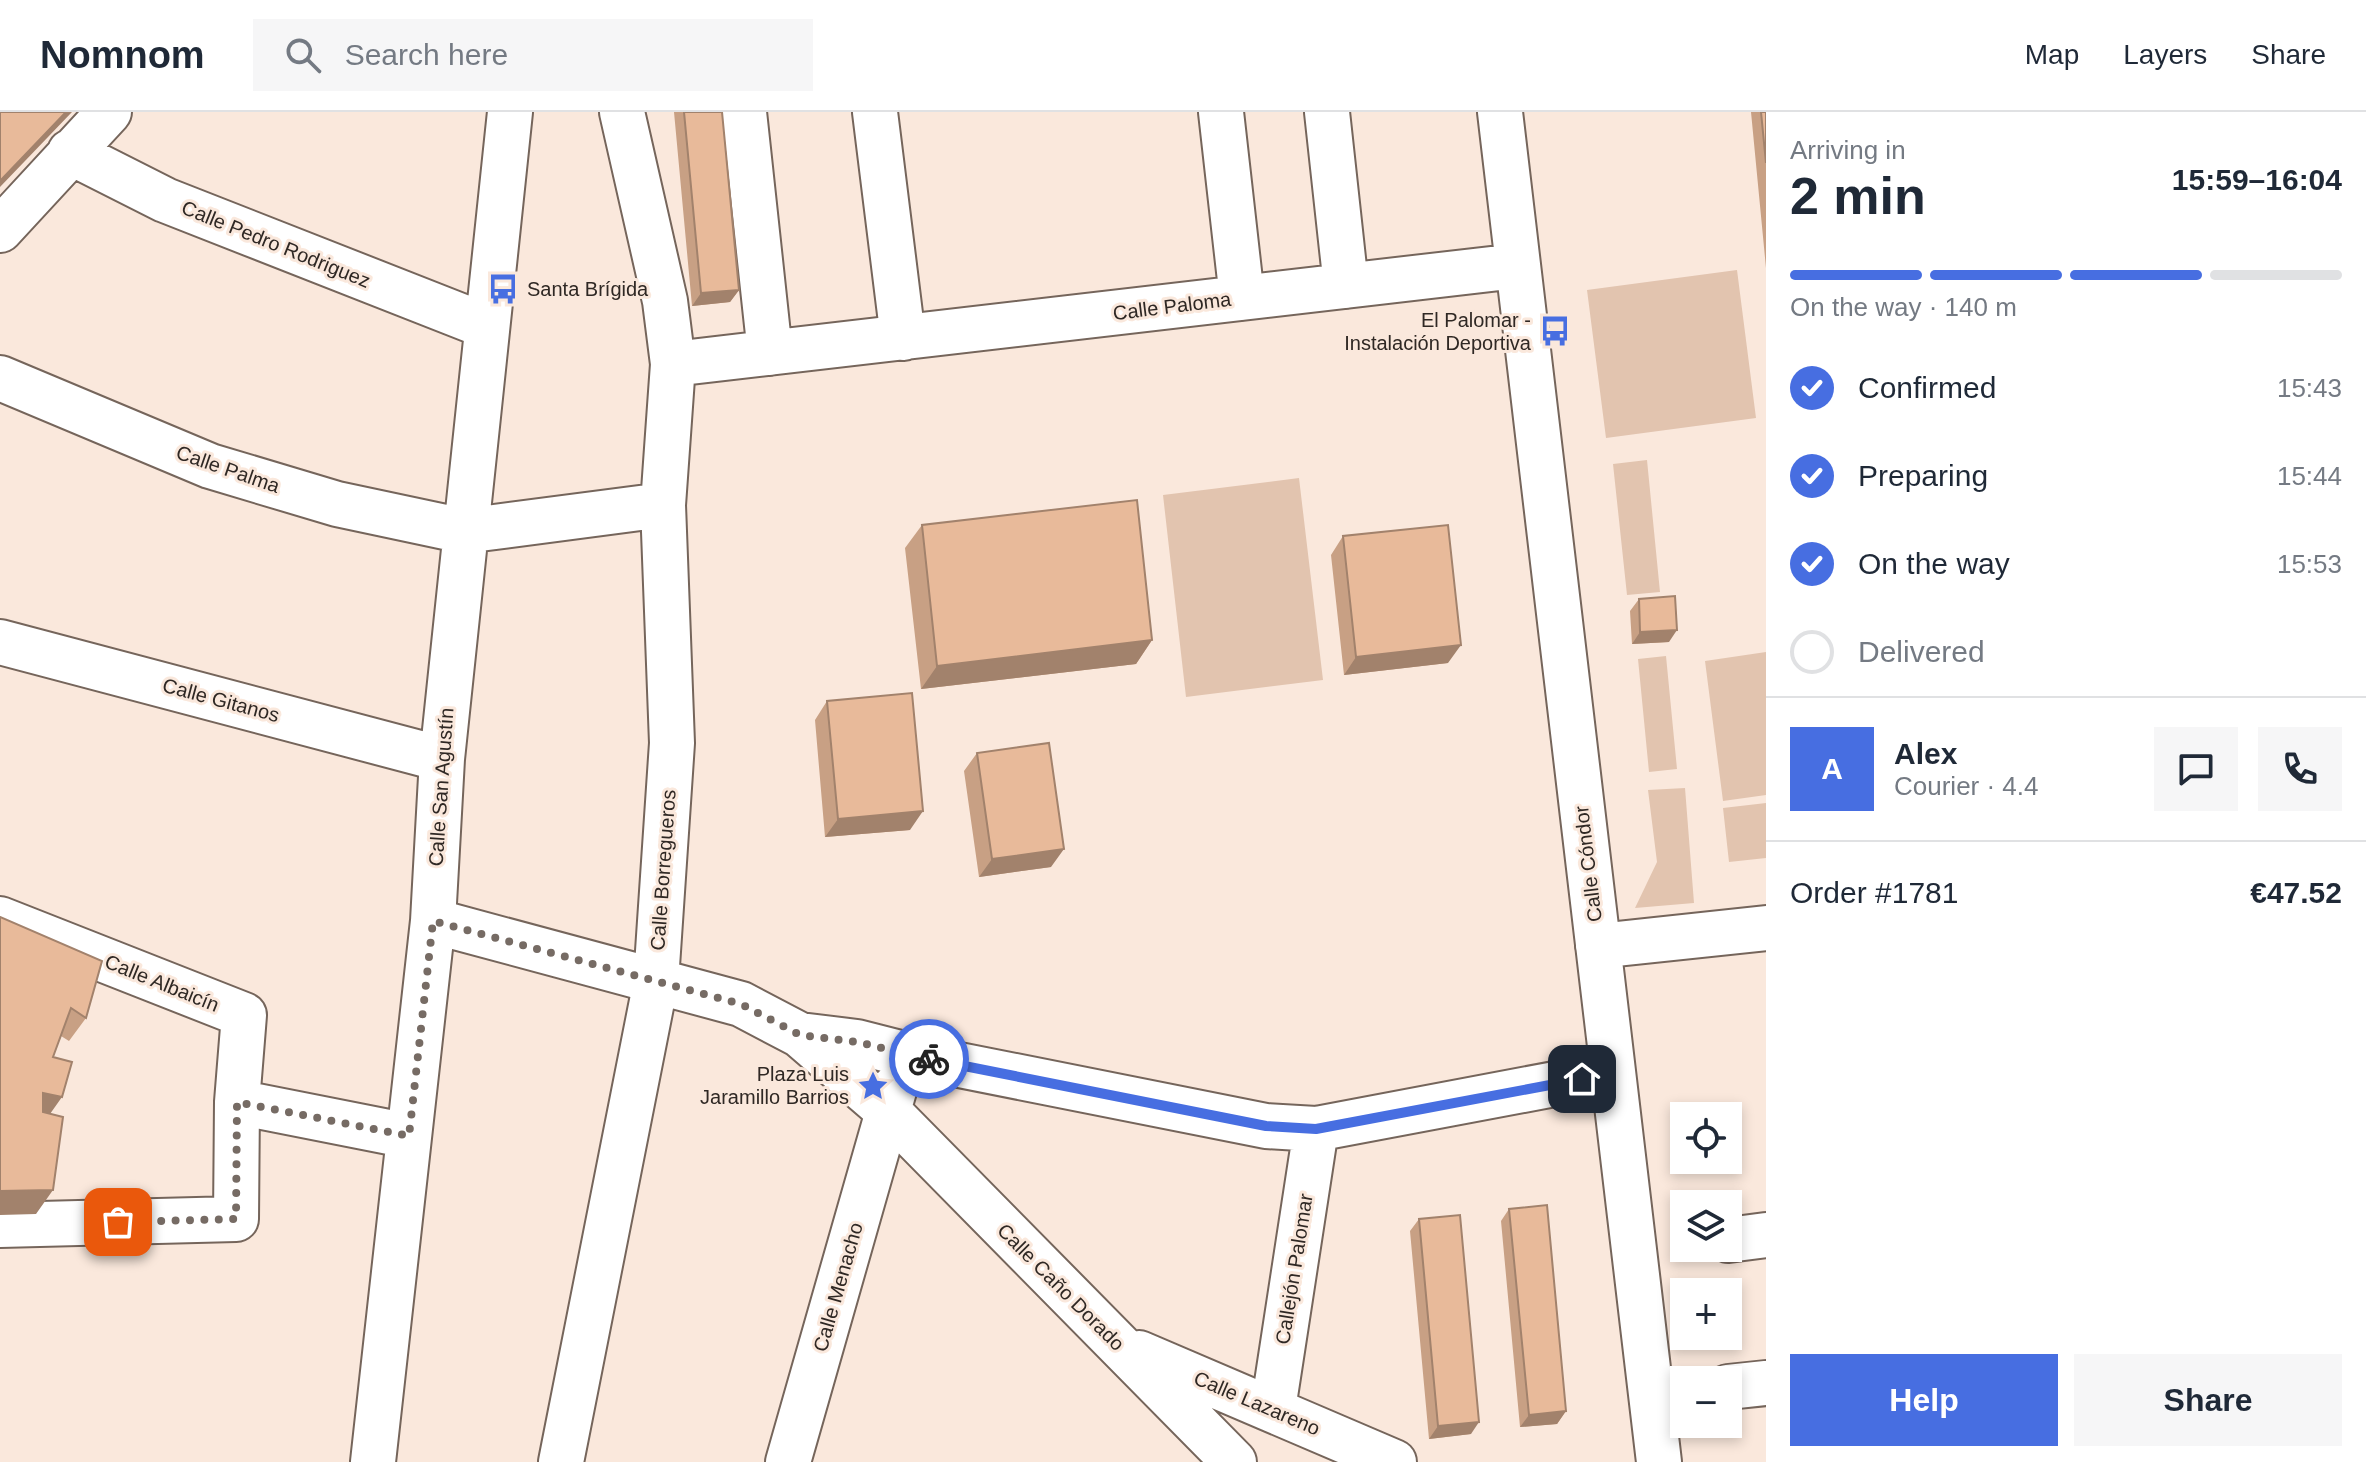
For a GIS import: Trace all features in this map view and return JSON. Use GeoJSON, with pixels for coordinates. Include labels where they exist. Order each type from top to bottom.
{"type":"FeatureCollection","features":[{"type":"Feature","properties":{"kind":"street"},"geometry":{"type":"LineString","coordinates":[[0,230],[109,112]]}},
{"type":"Feature","properties":{"kind":"street","name":"Calle San Agustín"},"geometry":{"type":"LineString","coordinates":[[373,1462],[433,921],[442,759],[510,112]]}},
{"type":"Feature","properties":{"kind":"street","name":"Calle Borregueros"},"geometry":{"type":"LineString","coordinates":[[561,1462],[656,981],[672,743],[663,505],[673,364],[665,301],[622,112]]}},
{"type":"Feature","properties":{"kind":"street"},"geometry":{"type":"LineString","coordinates":[[744,112],[770,353]]}},
{"type":"Feature","properties":{"kind":"street"},"geometry":{"type":"LineString","coordinates":[[875,112],[903,338]]}},
{"type":"Feature","properties":{"kind":"street"},"geometry":{"type":"LineString","coordinates":[[1221,112],[1242,298]]}},
{"type":"Feature","properties":{"kind":"street"},"geometry":{"type":"LineString","coordinates":[[1327,112],[1346,286]]}},
{"type":"Feature","properties":{"kind":"street"},"geometry":{"type":"LineString","coordinates":[[1500,112],[1517,266]]}},
{"type":"Feature","properties":{"kind":"street","name":"Calle Pedro Rodriguez"},"geometry":{"type":"LineString","coordinates":[[70,152],[165,200],[486,326]]}},
{"type":"Feature","properties":{"kind":"street","name":"Calle Paloma"},"geometry":{"type":"LineString","coordinates":[[673,364],[1517,266]]}},
{"type":"Feature","properties":{"kind":"street","name":"Calle Cóndor"},"geometry":{"type":"LineString","coordinates":[[1517,266],[1659,1462]]}},
{"type":"Feature","properties":{"kind":"street","name":"Calle Palma"},"geometry":{"type":"LineString","coordinates":[[0,378],[210,466],[337,504],[464,531],[663,505]]}},
{"type":"Feature","properties":{"kind":"street","name":"Calle Gitanos"},"geometry":{"type":"LineString","coordinates":[[0,642],[442,759]]}},
{"type":"Feature","properties":{"kind":"street","name":"Calle Albaicín"},"geometry":{"type":"LineString","coordinates":[[0,919],[244,1015],[237,1102]]}},
{"type":"Feature","properties":{"kind":"street"},"geometry":{"type":"LineString","coordinates":[[433,921],[741,1004],[800,1035],[888,1111],[904,1054]]}},
{"type":"Feature","properties":{"kind":"street"},"geometry":{"type":"LineString","coordinates":[[1598,946],[1765,938]]}},
{"type":"Feature","properties":{"kind":"street"},"geometry":{"type":"LineString","coordinates":[[800,1035],[857,1042],[1266,1126],[1316,1129],[1613,1073]]}},
{"type":"Feature","properties":{"kind":"street"},"geometry":{"type":"LineString","coordinates":[[0,1225],[236,1219],[237,1102],[409,1136]]}},
{"type":"Feature","properties":{"kind":"street","name":"Calle Caño Dorado"},"geometry":{"type":"LineString","coordinates":[[888,1111],[1234,1462]]}},
{"type":"Feature","properties":{"kind":"street","name":"Calle Menacho"},"geometry":{"type":"LineString","coordinates":[[788,1462],[888,1111]]}},
{"type":"Feature","properties":{"kind":"street","name":"Callejón Palomar"},"geometry":{"type":"LineString","coordinates":[[1273,1409],[1316,1129]]}},
{"type":"Feature","properties":{"kind":"street"},"geometry":{"type":"LineString","coordinates":[[1742,1238],[1766,1235]]}},
{"type":"Feature","properties":{"kind":"street","name":"Calle Lazareno"},"geometry":{"type":"LineString","coordinates":[[1119,1345],[1394,1462]]}},
{"type":"Feature","properties":{"kind":"street"},"geometry":{"type":"LineString","coordinates":[[1742,1386],[1766,1383]]}},
{"type":"Feature","properties":{"kind":"shaded area"},"geometry":{"type":"Polygon","coordinates":[[[1737,270],[1756,418],[1606,438],[1587,290],[1737,270]]]}},
{"type":"Feature","properties":{"kind":"shaded area"},"geometry":{"type":"Polygon","coordinates":[[[1647,460],[1660,592],[1627,595],[1613,464],[1647,460]]]}},
{"type":"Feature","properties":{"kind":"shaded area"},"geometry":{"type":"Polygon","coordinates":[[[1299,478],[1323,680],[1186,697],[1163,495],[1299,478]]]}},
{"type":"Feature","properties":{"kind":"shaded area"},"geometry":{"type":"Polygon","coordinates":[[[1766,652],[1766,795],[1723,801],[1705,661],[1766,652]]]}},
{"type":"Feature","properties":{"kind":"shaded area"},"geometry":{"type":"Polygon","coordinates":[[[1666,656],[1677,769],[1649,772],[1638,659],[1666,656]]]}},
{"type":"Feature","properties":{"kind":"shaded area"},"geometry":{"type":"Polygon","coordinates":[[[1685,788],[1694,903],[1635,908],[1657,862],[1648,790],[1685,788]]]}},
{"type":"Feature","properties":{"kind":"shaded area"},"geometry":{"type":"Polygon","coordinates":[[[1766,803],[1766,858],[1729,862],[1723,808],[1766,803]]]}},
{"type":"Feature","properties":{"kind":"building"},"geometry":{"type":"Polygon","coordinates":[[[0,112],[66,112],[0,181],[0,112]]]}},
{"type":"Feature","properties":{"kind":"building"},"geometry":{"type":"Polygon","coordinates":[[[684,112],[722,112],[739,290],[701,293],[684,112]]]}},
{"type":"Feature","properties":{"kind":"building"},"geometry":{"type":"Polygon","coordinates":[[[1761,112],[1766,112],[1766,163],[1761,112]]]}},
{"type":"Feature","properties":{"kind":"building"},"geometry":{"type":"Polygon","coordinates":[[[1137,500],[1152,640],[937,666],[922,525],[1137,500]]]}},
{"type":"Feature","properties":{"kind":"building"},"geometry":{"type":"Polygon","coordinates":[[[1448,525],[1461,645],[1356,657],[1343,536],[1448,525]]]}},
{"type":"Feature","properties":{"kind":"building"},"geometry":{"type":"Polygon","coordinates":[[[1675,596],[1677,630],[1640,632],[1639,599],[1675,596]]]}},
{"type":"Feature","properties":{"kind":"building"},"geometry":{"type":"Polygon","coordinates":[[[912,693],[923,811],[838,819],[827,701],[912,693]]]}},
{"type":"Feature","properties":{"kind":"building"},"geometry":{"type":"Polygon","coordinates":[[[1049,743],[1064,849],[992,859],[977,753],[1049,743]]]}},
{"type":"Feature","properties":{"kind":"building"},"geometry":{"type":"Polygon","coordinates":[[[0,917],[102,961],[86,1018],[71,1008],[53,1057],[72,1062],[62,1097],[43,1093],[43,1112],[63,1117],[53,1190],[0,1191],[0,917]]]}},
{"type":"Feature","properties":{"kind":"building"},"geometry":{"type":"Polygon","coordinates":[[[1547,1205],[1566,1411],[1529,1415],[1509,1209],[1547,1205]]]}},
{"type":"Feature","properties":{"kind":"building"},"geometry":{"type":"Polygon","coordinates":[[[1460,1215],[1479,1422],[1438,1426],[1419,1219],[1460,1215]]]}},
{"type":"Feature","properties":{"kind":"way so far"},"geometry":{"type":"LineString","coordinates":[[118,1222],[236,1219],[237,1102],[409,1136],[433,921],[741,1004],[800,1035],[857,1042],[929,1059]]}},
{"type":"Feature","properties":{"kind":"place","name":"Santa Brígida"},"geometry":{"type":"Point","coordinates":[503,289]}},
{"type":"Feature","properties":{"kind":"place","name":"El Palomar - Instalación Deportiva"},"geometry":{"type":"Point","coordinates":[1555,331]}},
{"type":"Feature","properties":{"kind":"place","name":"Plaza Luis Jaramillo Barrios"},"geometry":{"type":"Point","coordinates":[873,1086]}},
{"type":"Feature","properties":{"kind":"route"},"geometry":{"type":"LineString","coordinates":[[929,1059],[1266,1126],[1316,1129],[1582,1079]]}}]}
